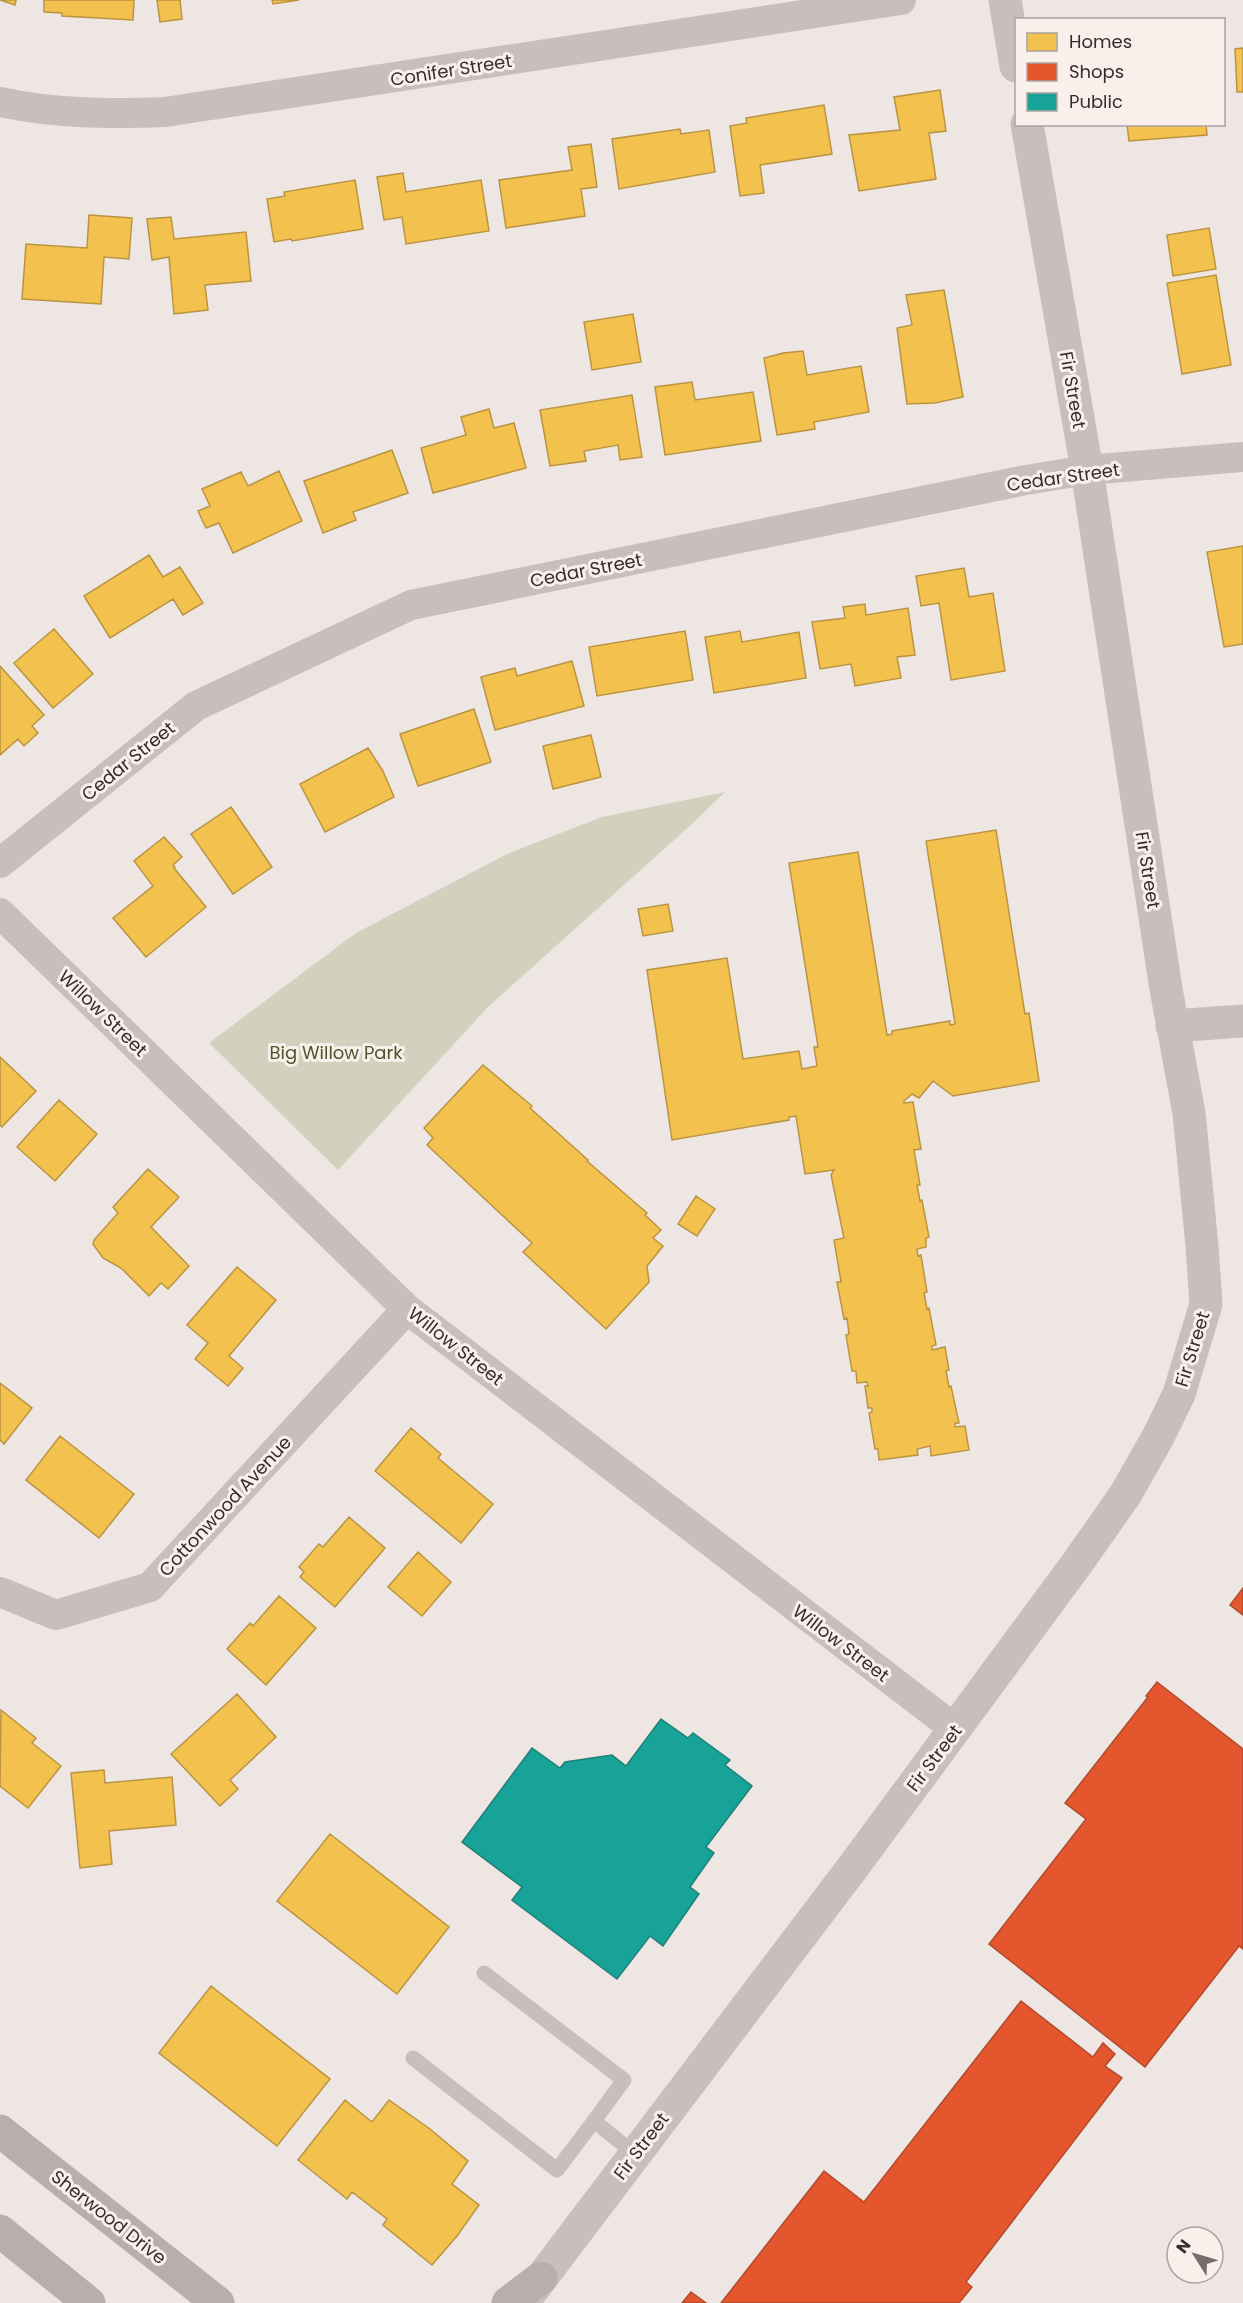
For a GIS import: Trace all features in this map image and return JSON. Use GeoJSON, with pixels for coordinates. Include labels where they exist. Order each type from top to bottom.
{"type":"FeatureCollection","features":[{"type":"Feature","properties":{"kind":"main road","name":"Sherwood Drive"},"geometry":{"type":"LineString","coordinates":[[0,2131],[218,2303]]}},
{"type":"Feature","properties":{"kind":"main road"},"geometry":{"type":"LineString","coordinates":[[0,2231],[89,2303]]}},
{"type":"Feature","properties":{"kind":"main road"},"geometry":{"type":"LineString","coordinates":[[36,2261],[77,2303]]}},
{"type":"Feature","properties":{"kind":"main road"},"geometry":{"type":"LineString","coordinates":[[167,2262],[246,2303]]}},
{"type":"Feature","properties":{"kind":"main road"},"geometry":{"type":"LineString","coordinates":[[508,2303],[533,2294]]}},
{"type":"Feature","properties":{"kind":"street","name":"Conifer Street"},"geometry":{"type":"LineString","coordinates":[[0,102],[35,110],[100,114],[165,112],[238,103],[901,0]]}},
{"type":"Feature","properties":{"kind":"street"},"geometry":{"type":"LineString","coordinates":[[1005,0],[1015,55]]}},
{"type":"Feature","properties":{"kind":"street","name":"Fir Street"},"geometry":{"type":"LineString","coordinates":[[533,2294],[635,2154],[956,1729],[1125,1495],[1179,1394],[1206,1304],[1189,1113],[1172,1026],[1088,470],[1027,126]]}},
{"type":"Feature","properties":{"kind":"street","name":"Cedar Street"},"geometry":{"type":"LineString","coordinates":[[0,863],[196,706],[411,605],[1003,485],[1088,470],[1243,457]]}},
{"type":"Feature","properties":{"kind":"street","name":"Willow Street"},"geometry":{"type":"LineString","coordinates":[[0,914],[407,1309],[956,1729]]}},
{"type":"Feature","properties":{"kind":"street"},"geometry":{"type":"LineString","coordinates":[[1172,1026],[1243,1021]]}},
{"type":"Feature","properties":{"kind":"street","name":"Cottonwood Avenue"},"geometry":{"type":"LineString","coordinates":[[0,1592],[56,1615],[150,1587],[407,1309]]}},
{"type":"Feature","properties":{"kind":"lane"},"geometry":{"type":"LineString","coordinates":[[413,2058],[557,2170],[624,2080],[483,1973]]}},
{"type":"Feature","properties":{"kind":"lane"},"geometry":{"type":"LineString","coordinates":[[594,2121],[635,2154]]}},
{"type":"Feature","properties":{"kind":"green space","name":"Big Willow Park"},"geometry":{"type":"Polygon","coordinates":[[[725,792],[488,1007],[338,1170],[209,1043],[356,933],[507,854],[602,817],[725,792]]]}},
{"type":"Feature","properties":{"kind":"building: Homes"},"geometry":{"type":"Polygon","coordinates":[[[0,0],[16,0],[15,5],[0,0]]]}},
{"type":"Feature","properties":{"kind":"building: Homes"},"geometry":{"type":"Polygon","coordinates":[[[44,0],[134,0],[133,20],[62,16],[62,13],[44,12],[44,0]]]}},
{"type":"Feature","properties":{"kind":"building: Homes"},"geometry":{"type":"Polygon","coordinates":[[[157,0],[180,0],[182,19],[160,22],[157,0]]]}},
{"type":"Feature","properties":{"kind":"building: Homes"},"geometry":{"type":"Polygon","coordinates":[[[272,0],[299,0],[273,4],[272,0]]]}},
{"type":"Feature","properties":{"kind":"building: Homes"},"geometry":{"type":"Polygon","coordinates":[[[1243,48],[1243,92],[1237,92],[1235,49],[1243,48]]]}},
{"type":"Feature","properties":{"kind":"building: Homes"},"geometry":{"type":"Polygon","coordinates":[[[940,90],[946,131],[929,133],[936,179],[859,191],[849,135],[900,130],[894,97],[940,90]]]}},
{"type":"Feature","properties":{"kind":"building: Homes"},"geometry":{"type":"Polygon","coordinates":[[[824,105],[832,154],[760,165],[764,193],[740,196],[730,126],[747,123],[746,118],[824,105]]]}},
{"type":"Feature","properties":{"kind":"building: Homes"},"geometry":{"type":"Polygon","coordinates":[[[1127,126],[1206,126],[1207,135],[1129,141],[1127,126]]]}},
{"type":"Feature","properties":{"kind":"building: Homes"},"geometry":{"type":"Polygon","coordinates":[[[680,129],[681,134],[709,130],[715,172],[619,189],[612,139],[680,129]]]}},
{"type":"Feature","properties":{"kind":"building: Homes"},"geometry":{"type":"Polygon","coordinates":[[[591,144],[597,187],[581,189],[585,216],[506,228],[499,180],[572,170],[568,147],[591,144]]]}},
{"type":"Feature","properties":{"kind":"building: Homes"},"geometry":{"type":"Polygon","coordinates":[[[403,173],[406,192],[481,180],[489,231],[406,244],[402,217],[384,220],[377,177],[403,173]]]}},
{"type":"Feature","properties":{"kind":"building: Homes"},"geometry":{"type":"Polygon","coordinates":[[[355,180],[363,229],[274,242],[267,199],[285,196],[284,192],[355,180]]]}},
{"type":"Feature","properties":{"kind":"building: Homes"},"geometry":{"type":"Polygon","coordinates":[[[89,215],[132,218],[129,259],[104,257],[101,304],[22,299],[26,244],[87,248],[89,215]]]}},
{"type":"Feature","properties":{"kind":"building: Homes"},"geometry":{"type":"Polygon","coordinates":[[[171,217],[174,239],[246,232],[251,281],[205,285],[208,310],[174,314],[169,257],[152,260],[147,219],[171,217]]]}},
{"type":"Feature","properties":{"kind":"building: Homes"},"geometry":{"type":"Polygon","coordinates":[[[1209,228],[1216,269],[1173,276],[1167,235],[1209,228]]]}},
{"type":"Feature","properties":{"kind":"building: Homes"},"geometry":{"type":"Polygon","coordinates":[[[1216,275],[1231,365],[1182,374],[1167,283],[1216,275]]]}},
{"type":"Feature","properties":{"kind":"building: Homes"},"geometry":{"type":"Polygon","coordinates":[[[944,290],[963,397],[935,403],[907,404],[897,328],[912,325],[906,295],[944,290]]]}},
{"type":"Feature","properties":{"kind":"building: Homes"},"geometry":{"type":"Polygon","coordinates":[[[633,314],[641,362],[592,370],[584,322],[633,314]]]}},
{"type":"Feature","properties":{"kind":"building: Homes"},"geometry":{"type":"Polygon","coordinates":[[[803,351],[807,375],[861,366],[869,412],[814,422],[815,429],[777,435],[764,358],[803,351]]]}},
{"type":"Feature","properties":{"kind":"building: Homes"},"geometry":{"type":"Polygon","coordinates":[[[692,382],[695,400],[753,392],[761,441],[665,455],[655,387],[692,382]]]}},
{"type":"Feature","properties":{"kind":"building: Homes"},"geometry":{"type":"Polygon","coordinates":[[[632,395],[642,457],[620,460],[618,445],[584,451],[586,461],[550,466],[540,410],[632,395]]]}},
{"type":"Feature","properties":{"kind":"building: Homes"},"geometry":{"type":"Polygon","coordinates":[[[489,409],[494,428],[514,423],[526,468],[433,493],[421,448],[466,435],[461,417],[489,409]]]}},
{"type":"Feature","properties":{"kind":"building: Homes"},"geometry":{"type":"Polygon","coordinates":[[[392,450],[408,493],[353,512],[356,520],[323,533],[304,481],[392,450]]]}},
{"type":"Feature","properties":{"kind":"building: Homes"},"geometry":{"type":"Polygon","coordinates":[[[279,471],[302,521],[233,553],[219,523],[206,528],[198,511],[210,506],[202,489],[241,472],[248,486],[279,471]]]}},
{"type":"Feature","properties":{"kind":"building: Homes"},"geometry":{"type":"Polygon","coordinates":[[[1243,546],[1243,644],[1224,647],[1207,552],[1243,546]]]}},
{"type":"Feature","properties":{"kind":"building: Homes"},"geometry":{"type":"Polygon","coordinates":[[[149,555],[163,577],[180,567],[203,603],[183,615],[173,599],[110,638],[84,596],[149,555]]]}},
{"type":"Feature","properties":{"kind":"building: Homes"},"geometry":{"type":"Polygon","coordinates":[[[964,568],[969,597],[993,593],[1005,671],[951,680],[939,603],[921,606],[916,576],[964,568]]]}},
{"type":"Feature","properties":{"kind":"building: Homes"},"geometry":{"type":"Polygon","coordinates":[[[865,604],[866,615],[908,608],[915,655],[897,657],[901,678],[855,686],[851,664],[820,669],[812,622],[845,618],[843,607],[865,604]]]}},
{"type":"Feature","properties":{"kind":"building: Homes"},"geometry":{"type":"Polygon","coordinates":[[[54,629],[93,674],[53,708],[14,663],[54,629]]]}},
{"type":"Feature","properties":{"kind":"building: Homes"},"geometry":{"type":"Polygon","coordinates":[[[685,631],[693,680],[597,696],[589,647],[685,631]]]}},
{"type":"Feature","properties":{"kind":"building: Homes"},"geometry":{"type":"Polygon","coordinates":[[[740,631],[742,642],[799,632],[806,678],[714,693],[705,637],[740,631]]]}},
{"type":"Feature","properties":{"kind":"building: Homes"},"geometry":{"type":"Polygon","coordinates":[[[572,661],[584,706],[495,730],[481,677],[515,668],[517,676],[572,661]]]}},
{"type":"Feature","properties":{"kind":"building: Homes"},"geometry":{"type":"Polygon","coordinates":[[[0,666],[44,715],[32,726],[38,733],[24,746],[18,739],[0,755],[0,666]]]}},
{"type":"Feature","properties":{"kind":"building: Homes"},"geometry":{"type":"Polygon","coordinates":[[[474,709],[491,762],[418,786],[400,734],[474,709]]]}},
{"type":"Feature","properties":{"kind":"building: Homes"},"geometry":{"type":"Polygon","coordinates":[[[591,735],[601,777],[553,789],[543,746],[591,735]]]}},
{"type":"Feature","properties":{"kind":"building: Homes"},"geometry":{"type":"Polygon","coordinates":[[[368,748],[383,771],[394,797],[325,832],[300,784],[368,748]]]}},
{"type":"Feature","properties":{"kind":"building: Homes"},"geometry":{"type":"Polygon","coordinates":[[[231,807],[272,867],[233,894],[191,834],[231,807]]]}},
{"type":"Feature","properties":{"kind":"building: Homes"},"geometry":{"type":"Polygon","coordinates":[[[996,830],[1025,1014],[1029,1013],[1039,1081],[953,1096],[933,1081],[919,1098],[912,1094],[904,1101],[904,1103],[913,1102],[921,1149],[914,1150],[920,1185],[917,1185],[929,1237],[926,1238],[926,1247],[917,1249],[918,1256],[921,1255],[927,1292],[924,1293],[936,1345],[932,1346],[932,1350],[945,1347],[949,1370],[946,1371],[959,1423],[955,1423],[955,1427],[965,1426],[969,1450],[931,1456],[930,1446],[917,1449],[918,1455],[879,1460],[869,1413],[872,1412],[872,1408],[868,1408],[865,1386],[868,1386],[867,1382],[857,1383],[856,1371],[852,1371],[846,1335],[849,1334],[847,1318],[844,1319],[837,1282],[841,1282],[834,1240],[844,1238],[831,1175],[834,1170],[805,1174],[796,1116],[789,1117],[789,1120],[672,1140],[647,970],[727,958],[743,1059],[799,1051],[802,1069],[817,1066],[814,1047],[818,1047],[789,863],[858,852],[887,1035],[892,1034],[892,1031],[950,1021],[950,1025],[955,1024],[926,841],[996,830]]]}},
{"type":"Feature","properties":{"kind":"building: Homes"},"geometry":{"type":"Polygon","coordinates":[[[164,837],[182,857],[173,865],[174,868],[206,907],[146,957],[113,918],[153,886],[134,861],[164,837]]]}},
{"type":"Feature","properties":{"kind":"building: Homes"},"geometry":{"type":"Polygon","coordinates":[[[668,904],[673,931],[643,936],[638,909],[668,904]]]}},
{"type":"Feature","properties":{"kind":"building: Homes"},"geometry":{"type":"Polygon","coordinates":[[[0,1057],[36,1091],[2,1127],[0,1125],[0,1057]]]}},
{"type":"Feature","properties":{"kind":"building: Homes"},"geometry":{"type":"Polygon","coordinates":[[[483,1065],[532,1106],[530,1108],[647,1213],[645,1215],[661,1230],[653,1238],[663,1246],[647,1266],[649,1282],[606,1329],[523,1252],[532,1243],[427,1145],[433,1138],[424,1128],[483,1065]]]}},
{"type":"Feature","properties":{"kind":"building: Homes"},"geometry":{"type":"Polygon","coordinates":[[[59,1100],[97,1134],[55,1181],[17,1147],[59,1100]]]}},
{"type":"Feature","properties":{"kind":"building: Homes"},"geometry":{"type":"Polygon","coordinates":[[[148,1169],[179,1197],[151,1227],[189,1266],[168,1289],[161,1283],[149,1296],[121,1268],[103,1258],[93,1244],[118,1213],[113,1207],[148,1169]]]}},
{"type":"Feature","properties":{"kind":"building: Homes"},"geometry":{"type":"Polygon","coordinates":[[[696,1196],[715,1209],[697,1236],[678,1224],[696,1196]]]}},
{"type":"Feature","properties":{"kind":"building: Homes"},"geometry":{"type":"Polygon","coordinates":[[[237,1267],[276,1300],[229,1356],[243,1368],[228,1386],[195,1359],[208,1343],[187,1325],[237,1267]]]}},
{"type":"Feature","properties":{"kind":"building: Homes"},"geometry":{"type":"Polygon","coordinates":[[[0,1383],[32,1408],[4,1444],[0,1440],[0,1383]]]}},
{"type":"Feature","properties":{"kind":"building: Homes"},"geometry":{"type":"Polygon","coordinates":[[[411,1428],[441,1454],[438,1458],[493,1504],[461,1543],[375,1471],[411,1428]]]}},
{"type":"Feature","properties":{"kind":"building: Homes"},"geometry":{"type":"Polygon","coordinates":[[[60,1436],[134,1494],[99,1538],[26,1480],[60,1436]]]}},
{"type":"Feature","properties":{"kind":"building: Homes"},"geometry":{"type":"Polygon","coordinates":[[[349,1517],[385,1548],[335,1607],[300,1577],[304,1572],[299,1567],[319,1544],[323,1547],[349,1517]]]}},
{"type":"Feature","properties":{"kind":"building: Homes"},"geometry":{"type":"Polygon","coordinates":[[[418,1552],[451,1582],[422,1616],[388,1587],[418,1552]]]}},
{"type":"Feature","properties":{"kind":"building: Homes"},"geometry":{"type":"Polygon","coordinates":[[[279,1596],[316,1628],[266,1685],[227,1649],[250,1623],[253,1626],[279,1596]]]}},
{"type":"Feature","properties":{"kind":"building: Homes"},"geometry":{"type":"Polygon","coordinates":[[[237,1694],[276,1737],[230,1780],[238,1789],[220,1806],[171,1754],[237,1694]]]}},
{"type":"Feature","properties":{"kind":"building: Homes"},"geometry":{"type":"Polygon","coordinates":[[[1,1710],[36,1738],[32,1743],[61,1766],[28,1808],[0,1786],[1,1710]]]}},
{"type":"Feature","properties":{"kind":"building: Homes"},"geometry":{"type":"Polygon","coordinates":[[[104,1770],[105,1783],[172,1777],[176,1825],[109,1831],[112,1864],[80,1868],[71,1773],[104,1770]]]}},
{"type":"Feature","properties":{"kind":"building: Homes"},"geometry":{"type":"Polygon","coordinates":[[[330,1834],[449,1927],[397,1994],[277,1901],[330,1834]]]}},
{"type":"Feature","properties":{"kind":"building: Homes"},"geometry":{"type":"Polygon","coordinates":[[[211,1986],[330,2079],[277,2146],[159,2053],[211,1986]]]}},
{"type":"Feature","properties":{"kind":"building: Homes"},"geometry":{"type":"Polygon","coordinates":[[[345,2100],[372,2122],[389,2100],[430,2129],[468,2161],[452,2184],[479,2205],[432,2265],[383,2225],[387,2219],[352,2192],[347,2199],[298,2160],[345,2100]]]}},
{"type":"Feature","properties":{"kind":"building: Shops"},"geometry":{"type":"Polygon","coordinates":[[[1243,1588],[1243,1615],[1230,1605],[1243,1588]]]}},
{"type":"Feature","properties":{"kind":"building: Shops"},"geometry":{"type":"Polygon","coordinates":[[[1157,1682],[1243,1749],[1243,1949],[1239,1946],[1145,2067],[989,1944],[1086,1819],[1065,1803],[1148,1697],[1146,1696],[1157,1682]]]}},
{"type":"Feature","properties":{"kind":"building: Shops"},"geometry":{"type":"Polygon","coordinates":[[[1021,2001],[1093,2057],[1103,2043],[1115,2054],[1105,2066],[1122,2078],[966,2282],[972,2287],[959,2303],[721,2303],[824,2171],[864,2202],[1021,2001]]]}},
{"type":"Feature","properties":{"kind":"building: Shops"},"geometry":{"type":"Polygon","coordinates":[[[691,2292],[706,2303],[682,2303],[691,2292]]]}},
{"type":"Feature","properties":{"kind":"building: Public"},"geometry":{"type":"Polygon","coordinates":[[[661,1719],[688,1738],[693,1733],[730,1760],[725,1765],[752,1786],[706,1847],[714,1853],[690,1887],[699,1894],[663,1946],[650,1936],[617,1979],[512,1900],[522,1887],[462,1842],[532,1748],[560,1768],[565,1762],[612,1755],[626,1766],[661,1719]]]}}]}
